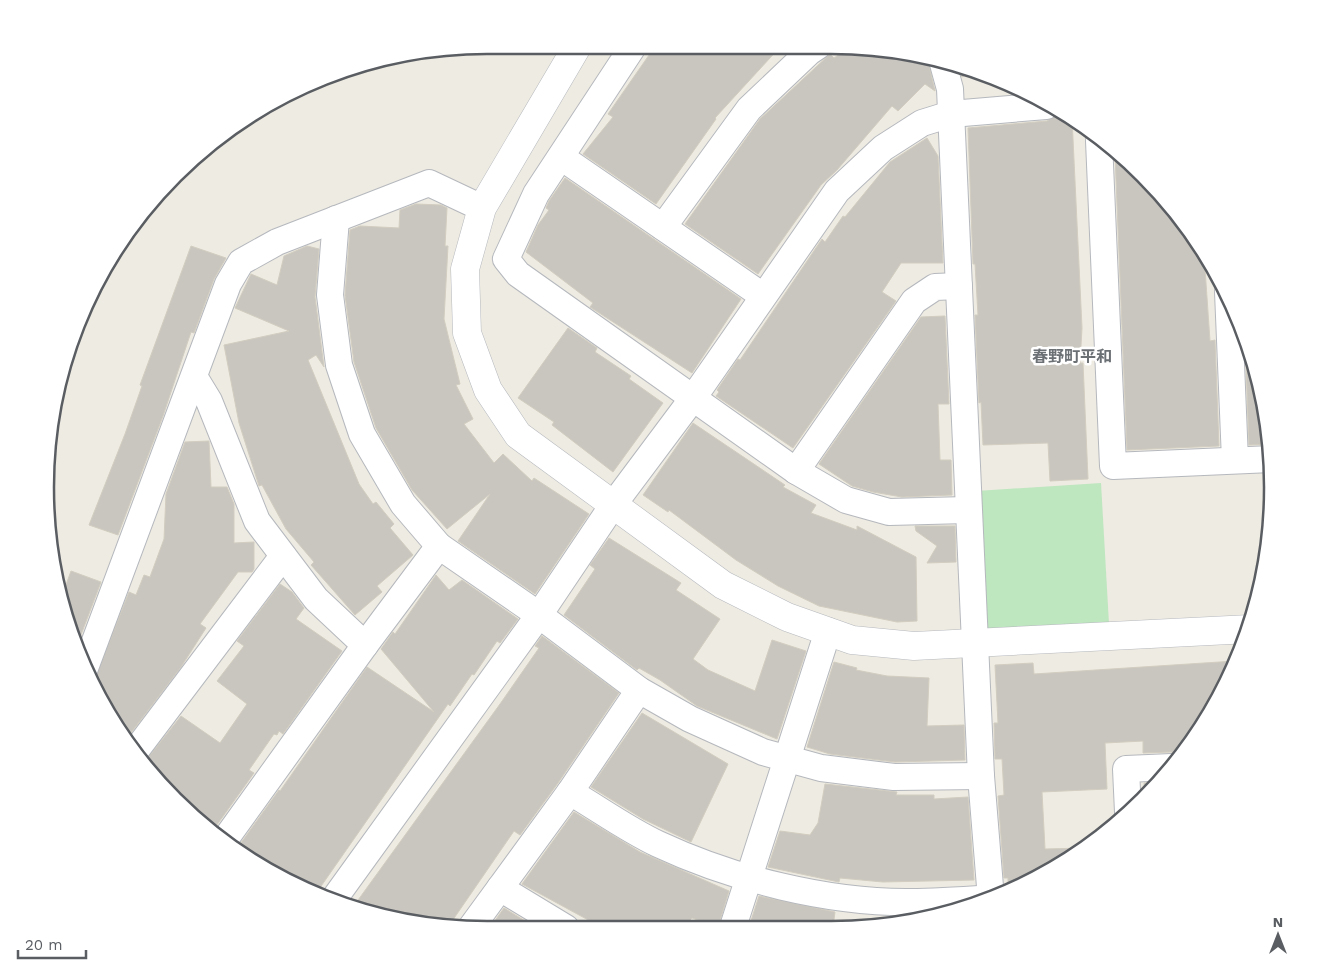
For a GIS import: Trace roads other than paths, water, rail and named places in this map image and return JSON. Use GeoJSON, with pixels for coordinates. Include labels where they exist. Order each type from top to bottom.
{"type":"FeatureCollection","features":[{"type":"Feature","properties":{"kind":"street"},"geometry":{"type":"LineString","coordinates":[[573,54],[482,208],[465,269],[467,332],[488,390],[518,435],[723,585],[787,617],[852,640],[914,646],[1240,630]]}},
{"type":"Feature","properties":{"kind":"street"},"geometry":{"type":"LineString","coordinates":[[628,54],[536,194],[506,259],[518,274],[796,471],[846,500],[888,512],[967,510]]}},
{"type":"Feature","properties":{"kind":"street"},"geometry":{"type":"LineString","coordinates":[[663,226],[749,109],[806,54]]}},
{"type":"Feature","properties":{"kind":"street"},"geometry":{"type":"LineString","coordinates":[[945,70],[950,88],[967,510],[976,643],[980,776],[990,890]]}},
{"type":"Feature","properties":{"kind":"street"},"geometry":{"type":"LineString","coordinates":[[338,894],[539,615],[613,505],[693,398],[762,296],[837,191],[884,148],[922,123],[951,114],[1038,107]]}},
{"type":"Feature","properties":{"kind":"street"},"geometry":{"type":"LineString","coordinates":[[1099,147],[1113,466],[1263,458]]}},
{"type":"Feature","properties":{"kind":"street"},"geometry":{"type":"LineString","coordinates":[[561,157],[762,296]]}},
{"type":"Feature","properties":{"kind":"street"},"geometry":{"type":"LineString","coordinates":[[89,658],[195,378],[228,284],[241,262],[276,242],[429,183],[482,208]]}},
{"type":"Feature","properties":{"kind":"street"},"geometry":{"type":"LineString","coordinates":[[336,219],[330,294],[339,365],[362,434],[404,504],[439,546],[539,615],[639,690],[690,719],[762,752],[820,768],[894,777],[980,776]]}},
{"type":"Feature","properties":{"kind":"street"},"geometry":{"type":"LineString","coordinates":[[796,471],[914,301],[935,287],[959,286]]}},
{"type":"Feature","properties":{"kind":"street"},"geometry":{"type":"LineString","coordinates":[[1229,317],[1235,460]]}},
{"type":"Feature","properties":{"kind":"street"},"geometry":{"type":"LineString","coordinates":[[195,378],[209,401],[257,521],[316,599],[365,645]]}},
{"type":"Feature","properties":{"kind":"street"},"geometry":{"type":"LineString","coordinates":[[228,835],[439,546]]}},
{"type":"Feature","properties":{"kind":"street"},"geometry":{"type":"LineString","coordinates":[[139,746],[283,556]]}},
{"type":"Feature","properties":{"kind":"street"},"geometry":{"type":"LineString","coordinates":[[735,921],[828,631]]}},
{"type":"Feature","properties":{"kind":"street"},"geometry":{"type":"LineString","coordinates":[[476,921],[570,792],[639,690]]}},
{"type":"Feature","properties":{"kind":"street"},"geometry":{"type":"LineString","coordinates":[[1128,803],[1126,769],[1162,767]]}},
{"type":"Feature","properties":{"kind":"street"},"geometry":{"type":"LineString","coordinates":[[570,792],[656,844],[712,868],[747,878],[842,898],[910,902],[963,900]]}},
{"type":"Feature","properties":{"kind":"street"},"geometry":{"type":"LineString","coordinates":[[500,888],[554,921]]}},
{"type":"Feature","properties":{"kind":"district","name":"春野町平和"},"geometry":{"type":"Point","coordinates":[1072,356]}}]}
